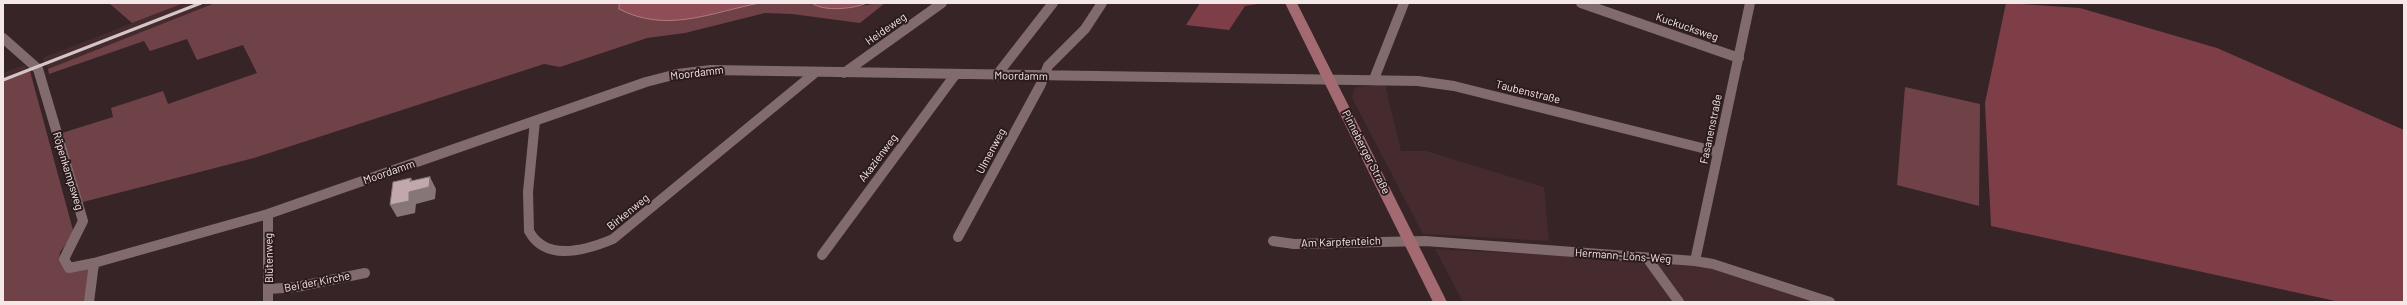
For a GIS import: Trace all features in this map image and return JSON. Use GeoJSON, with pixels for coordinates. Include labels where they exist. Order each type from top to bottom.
{"type":"FeatureCollection","features":[{"type":"Feature","properties":{"kind":"main road","name":"Pinneberger Straße"},"geometry":{"type":"LineString","coordinates":[[1291,3],[1330,78],[1440,302]]}},
{"type":"Feature","properties":{"kind":"street","name":"Heideweg"},"geometry":{"type":"LineString","coordinates":[[844,73],[942,3]]}},
{"type":"Feature","properties":{"kind":"street"},"geometry":{"type":"LineString","coordinates":[[996,76],[1053,3]]}},
{"type":"Feature","properties":{"kind":"street","name":"Ulmenweg"},"geometry":{"type":"LineString","coordinates":[[958,237],[1041,84],[1042,76],[1057,54],[1084,30],[1102,3]]}},
{"type":"Feature","properties":{"kind":"street"},"geometry":{"type":"LineString","coordinates":[[1374,79],[1404,3]]}},
{"type":"Feature","properties":{"kind":"street","name":"Kuckucksweg"},"geometry":{"type":"LineString","coordinates":[[1581,3],[1739,58]]}},
{"type":"Feature","properties":{"kind":"street","name":"Fasanenstraße"},"geometry":{"type":"LineString","coordinates":[[1695,261],[1750,3]]}},
{"type":"Feature","properties":{"kind":"street","name":"Röpenkampsweg"},"geometry":{"type":"LineString","coordinates":[[3,38],[35,65],[41,77],[83,221],[64,259],[69,268],[94,263]]}},
{"type":"Feature","properties":{"kind":"street","name":"Moordamm"},"geometry":{"type":"LineString","coordinates":[[94,263],[268,214],[646,82],[677,74],[732,69],[996,76],[1330,78]]}},
{"type":"Feature","properties":{"kind":"street","name":"Birkenweg"},"geometry":{"type":"LineString","coordinates":[[535,121],[527,211],[530,232],[540,244],[552,250],[569,253],[591,249],[613,239],[816,72]]}},
{"type":"Feature","properties":{"kind":"street","name":"Akazienweg"},"geometry":{"type":"LineString","coordinates":[[822,255],[955,75]]}},
{"type":"Feature","properties":{"kind":"street","name":"Taubenstraße"},"geometry":{"type":"LineString","coordinates":[[1330,78],[1374,79],[1454,86],[1718,152]]}},
{"type":"Feature","properties":{"kind":"street","name":"Blütenweg"},"geometry":{"type":"LineString","coordinates":[[268,214],[268,302]]}},
{"type":"Feature","properties":{"kind":"street","name":"Am Karpfenteich"},"geometry":{"type":"LineString","coordinates":[[1273,241],[1294,244],[1410,240]]}},
{"type":"Feature","properties":{"kind":"street","name":"Hermann-Löns-Weg"},"geometry":{"type":"LineString","coordinates":[[1410,240],[1695,261],[1713,264],[1830,302]]}},
{"type":"Feature","properties":{"kind":"street"},"geometry":{"type":"LineString","coordinates":[[1647,258],[1679,302]]}},
{"type":"Feature","properties":{"kind":"street"},"geometry":{"type":"LineString","coordinates":[[89,302],[94,263]]}},
{"type":"Feature","properties":{"kind":"street","name":"Bei der Kirche"},"geometry":{"type":"LineString","coordinates":[[269,289],[296,287],[365,273]]}},
{"type":"Feature","properties":{"kind":"shaded area"},"geometry":{"type":"Polygon","coordinates":[[[109,3],[184,3],[132,23],[109,3]]]}},
{"type":"Feature","properties":{"kind":"shaded area"},"geometry":{"type":"Polygon","coordinates":[[[184,3],[215,3],[48,69],[42,58],[184,3]]]}},
{"type":"Feature","properties":{"kind":"shaded area"},"geometry":{"type":"Polygon","coordinates":[[[215,3],[620,3],[620,9],[736,8],[760,3],[812,3],[827,8],[847,8],[885,3],[860,23],[792,14],[765,13],[685,33],[647,38],[560,67],[544,64],[254,158],[79,203],[62,133],[113,117],[111,108],[163,91],[168,104],[257,73],[243,45],[197,60],[187,39],[150,51],[144,41],[49,74],[48,69],[215,3]]]}},
{"type":"Feature","properties":{"kind":"shaded area"},"geometry":{"type":"Polygon","coordinates":[[[620,3],[760,3],[690,19],[655,20],[637,16],[619,9],[620,3]]]}},
{"type":"Feature","properties":{"kind":"shaded area"},"geometry":{"type":"Polygon","coordinates":[[[812,3],[867,3],[854,7],[830,9],[817,6],[812,3]]]}},
{"type":"Feature","properties":{"kind":"shaded area"},"geometry":{"type":"Polygon","coordinates":[[[1200,3],[1265,3],[1245,6],[1229,30],[1186,25],[1200,3]]]}},
{"type":"Feature","properties":{"kind":"shaded area"},"geometry":{"type":"Polygon","coordinates":[[[2006,3],[2080,8],[2217,48],[2404,130],[2404,302],[2340,302],[1991,226],[1985,103],[2006,3]]]}},
{"type":"Feature","properties":{"kind":"shaded area"},"geometry":{"type":"Polygon","coordinates":[[[24,65],[30,71],[3,81],[3,73],[24,65]]]}},
{"type":"Feature","properties":{"kind":"shaded area"},"geometry":{"type":"Polygon","coordinates":[[[30,71],[74,234],[60,252],[59,259],[62,261],[99,267],[86,302],[3,302],[3,81],[30,71]]]}},
{"type":"Feature","properties":{"kind":"shaded area"},"geometry":{"type":"Polygon","coordinates":[[[1385,84],[1401,151],[1426,151],[1544,187],[1549,241],[1423,234],[1352,98],[1354,90],[1357,87],[1385,84]]]}},
{"type":"Feature","properties":{"kind":"shaded area"},"geometry":{"type":"Polygon","coordinates":[[[1905,87],[1980,104],[1979,206],[1897,185],[1905,87]]]}},
{"type":"Feature","properties":{"kind":"shaded area"},"geometry":{"type":"Polygon","coordinates":[[[1435,249],[1702,263],[1815,302],[1463,302],[1435,249]]]}},
{"type":"Feature","properties":{"kind":"building"},"geometry":{"type":"Polygon","coordinates":[[[430,177],[429,187],[409,192],[409,201],[390,205],[393,182],[411,178],[410,181],[430,177]]]}},
{"type":"Feature","properties":{"kind":"railway"},"geometry":{"type":"LineString","coordinates":[[3,80],[201,3]]}}]}
